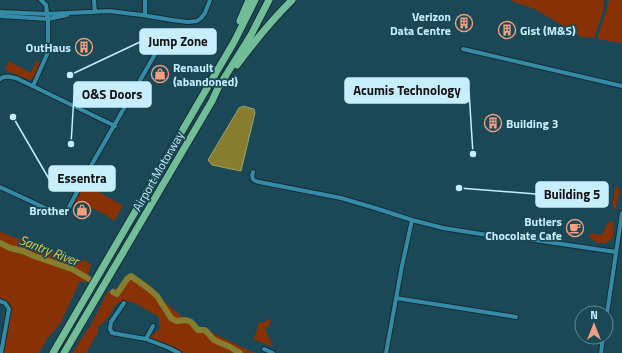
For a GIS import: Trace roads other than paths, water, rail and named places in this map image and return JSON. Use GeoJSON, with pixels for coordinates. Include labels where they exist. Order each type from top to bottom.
{"type":"FeatureCollection","features":[{"type":"Feature","properties":{"kind":"highway"},"geometry":{"type":"LineString","coordinates":[[210,83],[228,48],[249,0]]}},
{"type":"Feature","properties":{"kind":"highway","name":"Airport Motorway"},"geometry":{"type":"LineString","coordinates":[[53,353],[234,42],[255,0]]}},
{"type":"Feature","properties":{"kind":"highway","name":"Airport Motorway"},"geometry":{"type":"LineString","coordinates":[[66,351],[212,101],[218,88],[251,34],[269,0]]}},
{"type":"Feature","properties":{"kind":"highway"},"geometry":{"type":"LineString","coordinates":[[251,34],[257,27],[273,0]]}},
{"type":"Feature","properties":{"kind":"highway"},"geometry":{"type":"LineString","coordinates":[[212,101],[217,97],[255,40],[292,0]]}},
{"type":"Feature","properties":{"kind":"highway"},"geometry":{"type":"LineString","coordinates":[[48,353],[54,344],[61,340]]}},
{"type":"Feature","properties":{"kind":"street"},"geometry":{"type":"LineString","coordinates":[[33,86],[48,52],[48,19],[46,5],[41,0]]}},
{"type":"Feature","properties":{"kind":"street"},"geometry":{"type":"LineString","coordinates":[[94,0],[95,12]]}},
{"type":"Feature","properties":{"kind":"street"},"geometry":{"type":"LineString","coordinates":[[145,0],[145,15]]}},
{"type":"Feature","properties":{"kind":"street"},"geometry":{"type":"LineString","coordinates":[[0,12],[47,14],[109,11],[145,15],[182,22],[192,22],[201,18],[205,13],[210,0]]}},
{"type":"Feature","properties":{"kind":"street"},"geometry":{"type":"LineString","coordinates":[[0,16],[48,19],[76,13]]}},
{"type":"Feature","properties":{"kind":"street"},"geometry":{"type":"LineString","coordinates":[[0,187],[56,213],[64,213],[158,49]]}},
{"type":"Feature","properties":{"kind":"street"},"geometry":{"type":"LineString","coordinates":[[463,49],[622,86]]}},
{"type":"Feature","properties":{"kind":"street"},"geometry":{"type":"LineString","coordinates":[[0,79],[2,77],[11,76],[115,126]]}},
{"type":"Feature","properties":{"kind":"street"},"geometry":{"type":"LineString","coordinates":[[253,172],[252,179],[255,181],[341,198],[443,228],[616,252]]}},
{"type":"Feature","properties":{"kind":"street"},"geometry":{"type":"LineString","coordinates":[[608,305],[622,213]]}},
{"type":"Feature","properties":{"kind":"street"},"geometry":{"type":"LineString","coordinates":[[386,353],[406,244],[412,220]]}},
{"type":"Feature","properties":{"kind":"street"},"geometry":{"type":"LineString","coordinates":[[396,298],[516,316]]}},
{"type":"Feature","properties":{"kind":"street"},"geometry":{"type":"LineString","coordinates":[[0,301],[5,303],[9,309],[2,336],[0,353]]}},
{"type":"Feature","properties":{"kind":"street"},"geometry":{"type":"LineString","coordinates":[[124,303],[111,322],[110,329],[112,333],[146,339],[179,353]]}},
{"type":"Feature","properties":{"kind":"street"},"geometry":{"type":"LineString","coordinates":[[146,339],[153,326]]}},
{"type":"Feature","properties":{"kind":"street"},"geometry":{"type":"LineString","coordinates":[[264,349],[273,353]]}},
{"type":"Feature","properties":{"kind":"waterway","name":"Santry River"},"geometry":{"type":"LineString","coordinates":[[0,243],[10,248],[23,251],[72,269],[89,279]]}},
{"type":"Feature","properties":{"kind":"waterway","name":"Santry River"},"geometry":{"type":"LineString","coordinates":[[113,292],[117,294],[127,279],[131,276],[157,296],[171,318],[176,321],[186,320],[191,322],[198,330],[205,330],[214,340],[240,353]]}},
{"type":"Feature","properties":{"kind":"place","name":"Verizon Data Centre"},"geometry":{"type":"Point","coordinates":[464,23]}},
{"type":"Feature","properties":{"kind":"place","name":"Gist (M&S)"},"geometry":{"type":"Point","coordinates":[507,30]}},
{"type":"Feature","properties":{"kind":"place","name":"OutHaus"},"geometry":{"type":"Point","coordinates":[84,47]}},
{"type":"Feature","properties":{"kind":"place","name":"Renault (abandoned)"},"geometry":{"type":"Point","coordinates":[160,74]}},
{"type":"Feature","properties":{"kind":"place","name":"Jump Zone"},"geometry":{"type":"Point","coordinates":[70,75]}},
{"type":"Feature","properties":{"kind":"place","name":"Essentra"},"geometry":{"type":"Point","coordinates":[13,117]}},
{"type":"Feature","properties":{"kind":"place","name":"Building 3"},"geometry":{"type":"Point","coordinates":[493,123]}},
{"type":"Feature","properties":{"kind":"place","name":"O&S Doors"},"geometry":{"type":"Point","coordinates":[71,144]}},
{"type":"Feature","properties":{"kind":"place","name":"Acumis Technology"},"geometry":{"type":"Point","coordinates":[473,154]}},
{"type":"Feature","properties":{"kind":"place","name":"Building 5"},"geometry":{"type":"Point","coordinates":[459,188]}},
{"type":"Feature","properties":{"kind":"place","name":"Brother"},"geometry":{"type":"Point","coordinates":[82,210]}},
{"type":"Feature","properties":{"kind":"place","name":"Butlers Chocolate Cafe"},"geometry":{"type":"Point","coordinates":[575,228]}}]}
